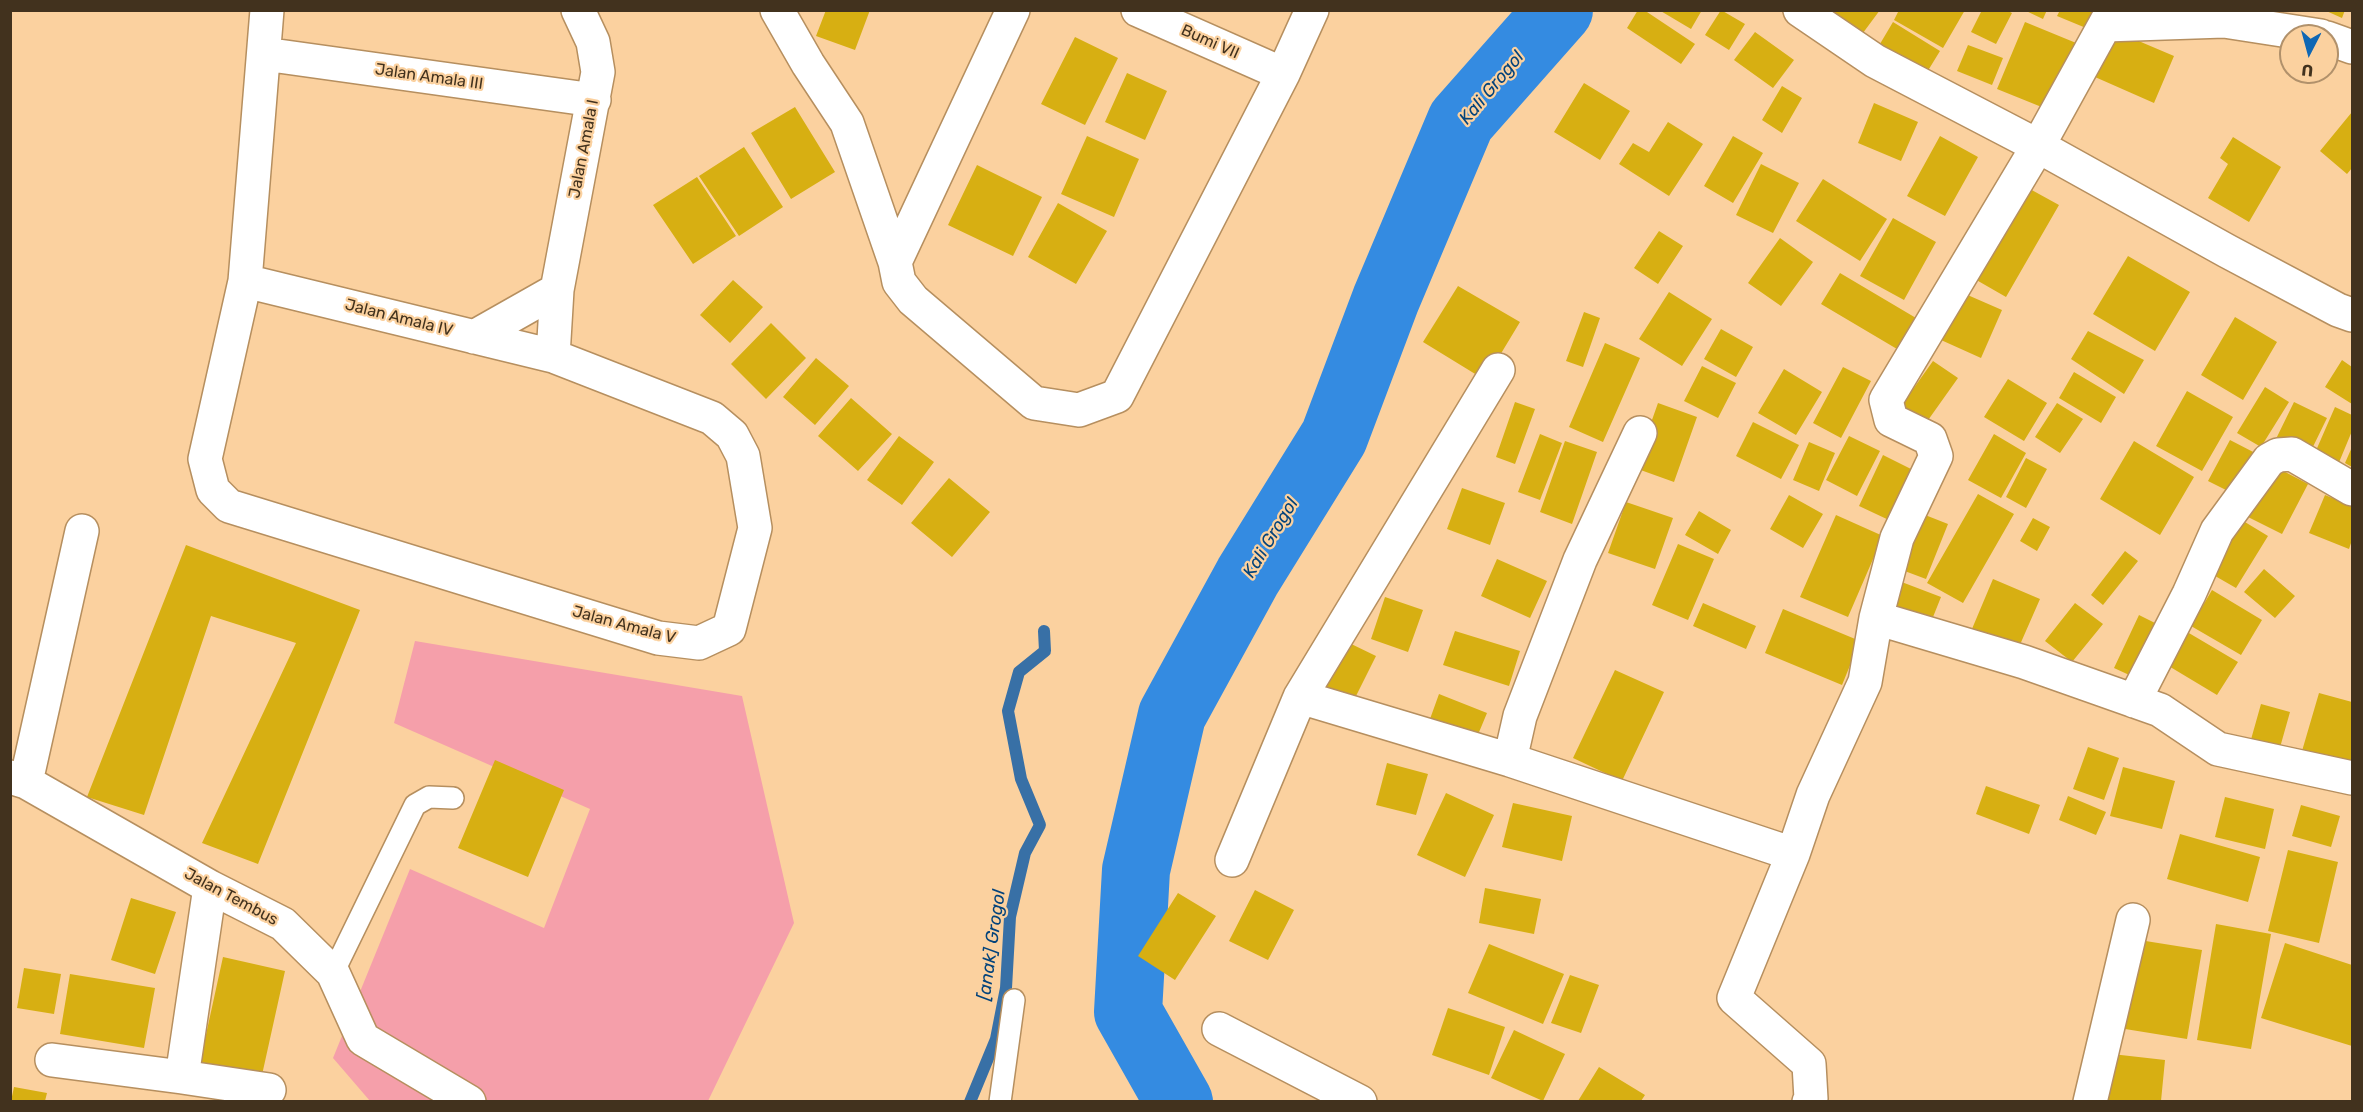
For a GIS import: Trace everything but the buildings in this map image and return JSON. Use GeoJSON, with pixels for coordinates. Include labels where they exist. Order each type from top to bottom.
{"type":"FeatureCollection","features":[{"type":"Feature","properties":{"kind":"street"},"geometry":{"type":"LineString","coordinates":[[245,281],[267,10]]}},
{"type":"Feature","properties":{"kind":"street","name":"Jalan Amala I"},"geometry":{"type":"LineString","coordinates":[[553,356],[557,290],[598,72],[593,42],[578,10]]}},
{"type":"Feature","properties":{"kind":"street"},"geometry":{"type":"LineString","coordinates":[[777,10],[808,64],[847,123],[895,262],[899,282],[913,300],[1034,403],[1079,410],[1117,396],[1282,74],[1312,10]]}},
{"type":"Feature","properties":{"kind":"street"},"geometry":{"type":"LineString","coordinates":[[895,262],[1014,10]]}},
{"type":"Feature","properties":{"kind":"street","name":"Bumi VII"},"geometry":{"type":"LineString","coordinates":[[1138,10],[1282,74]]}},
{"type":"Feature","properties":{"kind":"street"},"geometry":{"type":"LineString","coordinates":[[1800,10],[1875,61],[2038,146],[2227,251],[2338,310],[2352,315]]}},
{"type":"Feature","properties":{"kind":"street"},"geometry":{"type":"LineString","coordinates":[[1809,1101],[1811,1099],[1809,1064],[1734,998],[1793,854],[1813,795],[1865,682],[1876,618],[1898,538],[1936,456],[1930,439],[1891,420],[1886,400],[2038,146],[2109,18],[2224,21],[2279,30]]}},
{"type":"Feature","properties":{"kind":"street","name":"Jalan Amala III"},"geometry":{"type":"LineString","coordinates":[[264,54],[594,100]]}},
{"type":"Feature","properties":{"kind":"street","name":"Jalan Amala IV"},"geometry":{"type":"LineString","coordinates":[[245,281],[553,356]]}},
{"type":"Feature","properties":{"kind":"street","name":"Jalan Amala V"},"geometry":{"type":"LineString","coordinates":[[245,281],[205,459],[213,490],[229,506],[658,638],[699,643],[729,629],[755,528],[743,456],[732,435],[712,418],[553,356]]}},
{"type":"Feature","properties":{"kind":"street"},"geometry":{"type":"LineString","coordinates":[[474,337],[557,290]]}},
{"type":"Feature","properties":{"kind":"street"},"geometry":{"type":"LineString","coordinates":[[1232,860],[1300,697],[1498,370]]}},
{"type":"Feature","properties":{"kind":"street"},"geometry":{"type":"LineString","coordinates":[[1510,760],[1521,716],[1580,560],[1640,433]]}},
{"type":"Feature","properties":{"kind":"street"},"geometry":{"type":"LineString","coordinates":[[2134,701],[2189,594],[2217,531],[2270,460],[2278,455],[2292,454],[2352,489]]}},
{"type":"Feature","properties":{"kind":"street"},"geometry":{"type":"LineString","coordinates":[[18,779],[82,531]]}},
{"type":"Feature","properties":{"kind":"street"},"geometry":{"type":"LineString","coordinates":[[1876,618],[2024,662],[2134,701],[2160,711],[2218,749],[2352,778]]}},
{"type":"Feature","properties":{"kind":"street"},"geometry":{"type":"LineString","coordinates":[[1300,697],[1510,760],[1793,854]]}},
{"type":"Feature","properties":{"kind":"street","name":"Jalan Tembus"},"geometry":{"type":"LineString","coordinates":[[18,779],[210,887],[283,924],[333,973],[363,1039],[469,1101]]}},
{"type":"Feature","properties":{"kind":"street"},"geometry":{"type":"LineString","coordinates":[[182,1077],[210,887]]}},
{"type":"Feature","properties":{"kind":"street"},"geometry":{"type":"LineString","coordinates":[[2090,1101],[2133,920]]}},
{"type":"Feature","properties":{"kind":"street"},"geometry":{"type":"LineString","coordinates":[[1219,1029],[1360,1101]]}},
{"type":"Feature","properties":{"kind":"street"},"geometry":{"type":"LineString","coordinates":[[52,1060],[269,1090]]}},
{"type":"Feature","properties":{"kind":"lane"},"geometry":{"type":"LineString","coordinates":[[333,973],[415,805],[429,797],[453,798]]}},
{"type":"Feature","properties":{"kind":"lane"},"geometry":{"type":"LineString","coordinates":[[1000,1101],[1014,1000]]}},
{"type":"Feature","properties":{"kind":"shaded area"},"geometry":{"type":"Polygon","coordinates":[[[415,641],[742,696],[794,923],[708,1101],[370,1101],[333,1058],[410,869],[544,928],[590,809],[394,723],[415,641]]]}},
{"type":"Feature","properties":{"kind":"waterway","name":"Kali Grogol"},"geometry":{"type":"LineString","coordinates":[[1179,1102],[1128,1012],[1136,870],[1172,715],[1248,576],[1334,437],[1386,299],[1461,121],[1559,10]]}},
{"type":"Feature","properties":{"kind":"waterway","name":"[anak] Grogol"},"geometry":{"type":"LineString","coordinates":[[970,1102],[996,1039],[1006,988],[1010,917],[1025,853],[1040,825],[1021,779],[1008,711],[1019,672],[1045,651],[1044,631]]}}]}
